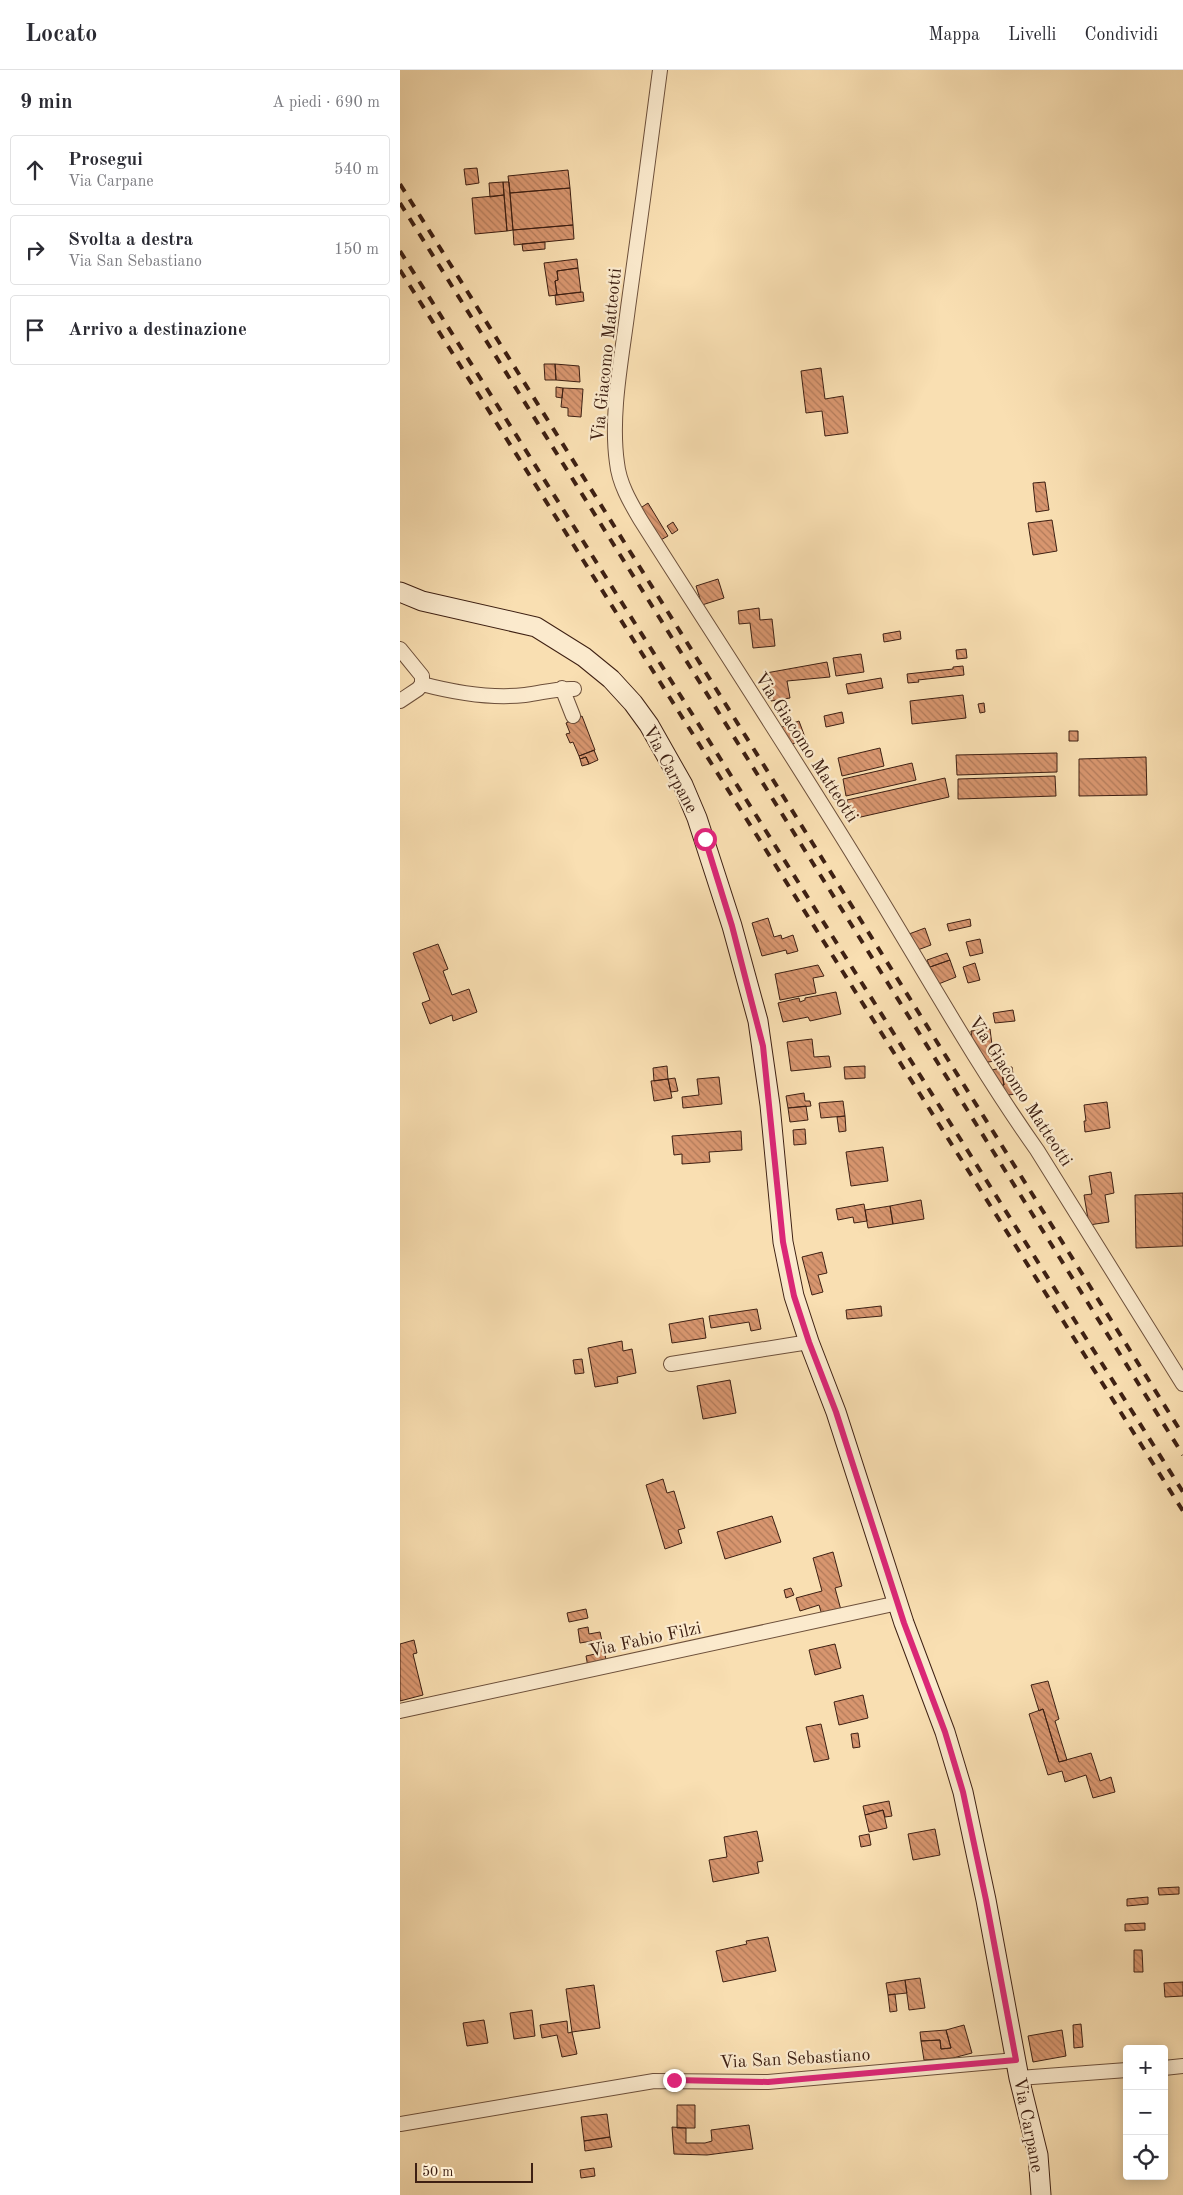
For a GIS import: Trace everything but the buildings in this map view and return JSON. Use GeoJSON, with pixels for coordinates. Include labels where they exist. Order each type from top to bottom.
{"type":"FeatureCollection","features":[{"type":"Feature","properties":{"kind":"street","name":"Via Giacomo Matteotti"},"geometry":{"type":"LineString","coordinates":[[660,70],[616,410],[614,442],[617,465],[624,489],[645,527],[859,864],[972,1052],[1011,1114],[1037,1150],[1183,1384]]}},
{"type":"Feature","properties":{"kind":"street","name":"Via Carpane"},"geometry":{"type":"LineString","coordinates":[[400,592],[422,601],[536,627],[584,658],[611,679],[633,702],[649,725],[683,785],[713,864],[758,1021],[770,1106],[783,1242],[794,1296],[809,1342],[836,1412],[898,1603],[945,1732],[963,1792],[984,1891],[1017,2069],[1038,2155],[1041,2195]]}},
{"type":"Feature","properties":{"kind":"street"},"geometry":{"type":"LineString","coordinates":[[400,650],[422,676],[422,684],[418,689],[400,702]]}},
{"type":"Feature","properties":{"kind":"street"},"geometry":{"type":"LineString","coordinates":[[422,684],[482,697],[524,695],[568,689],[573,716]]}},
{"type":"Feature","properties":{"kind":"street"},"geometry":{"type":"LineString","coordinates":[[670,1364],[809,1342]]}},
{"type":"Feature","properties":{"kind":"street","name":"Via Fabio Filzi"},"geometry":{"type":"LineString","coordinates":[[400,1711],[898,1603]]}},
{"type":"Feature","properties":{"kind":"street"},"geometry":{"type":"LineString","coordinates":[[1168,2068],[1183,2066]]}},
{"type":"Feature","properties":{"kind":"street"},"geometry":{"type":"LineString","coordinates":[[1017,2069],[1123,2070]]}},
{"type":"Feature","properties":{"kind":"street","name":"Via San Sebastiano"},"geometry":{"type":"LineString","coordinates":[[400,2124],[654,2081],[768,2082],[1017,2069]]}},
{"type":"Feature","properties":{"kind":"railway"},"geometry":{"type":"LineString","coordinates":[[400,184],[1183,1435]]}},
{"type":"Feature","properties":{"kind":"railway"},"geometry":{"type":"LineString","coordinates":[[400,203],[1183,1455]]}},
{"type":"Feature","properties":{"kind":"railway"},"geometry":{"type":"LineString","coordinates":[[400,251],[1183,1492]]}},
{"type":"Feature","properties":{"kind":"railway"},"geometry":{"type":"LineString","coordinates":[[400,270],[1183,1511]]}},
{"type":"Feature","properties":{"kind":"route"},"geometry":{"type":"LineString","coordinates":[[674,2080],[768,2082],[1016,2060],[986,1900],[963,1792],[945,1732],[904,1623],[836,1412],[822,1379],[794,1296],[783,1242],[763,1046],[732,926],[705,839]]}}]}
